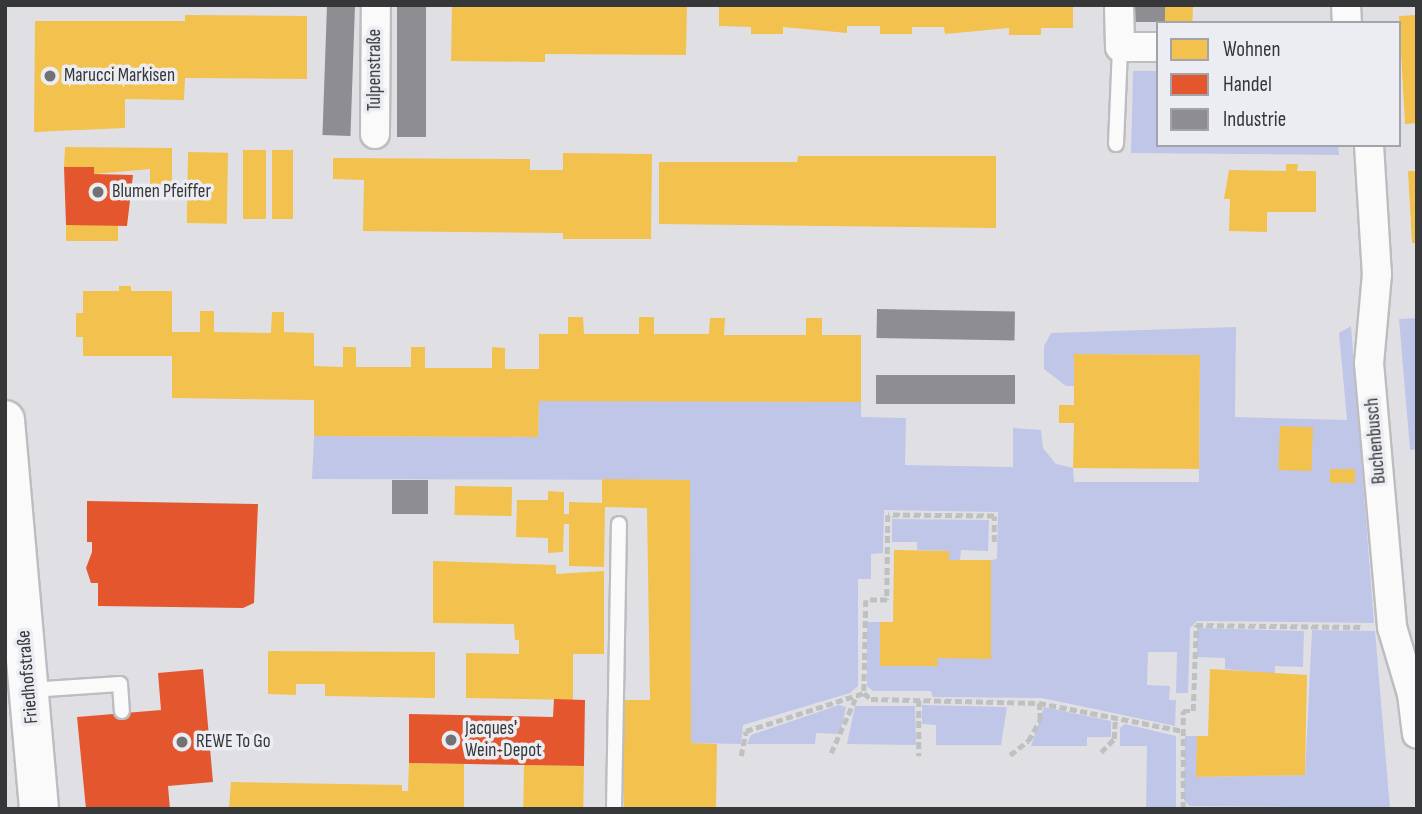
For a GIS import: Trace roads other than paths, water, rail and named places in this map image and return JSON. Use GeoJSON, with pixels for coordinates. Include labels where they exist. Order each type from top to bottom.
{"type":"FeatureCollection","features":[{"type":"Feature","properties":{"kind":"main road","name":"Friedhofstraße"},"geometry":{"type":"LineString","coordinates":[[5,423],[39,809]]}},
{"type":"Feature","properties":{"kind":"street","name":"Tulpenstraße"},"geometry":{"type":"LineString","coordinates":[[375,134],[376,5]]}},
{"type":"Feature","properties":{"kind":"street"},"geometry":{"type":"LineString","coordinates":[[1119,5],[1120,47],[1156,47]]}},
{"type":"Feature","properties":{"kind":"street","name":"Buchenbusch"},"geometry":{"type":"LineString","coordinates":[[1369,147],[1377,274],[1369,363],[1392,628],[1412,694],[1417,734]]}},
{"type":"Feature","properties":{"kind":"lane"},"geometry":{"type":"LineString","coordinates":[[1116,144],[1120,47]]}},
{"type":"Feature","properties":{"kind":"lane"},"geometry":{"type":"LineString","coordinates":[[614,809],[619,524]]}},
{"type":"Feature","properties":{"kind":"lane"},"geometry":{"type":"LineString","coordinates":[[30,690],[120,684],[122,711]]}},
{"type":"Feature","properties":{"kind":"place","name":"Marucci Markisen"},"geometry":{"type":"Point","coordinates":[50,76]}},
{"type":"Feature","properties":{"kind":"place","name":"Blumen Pfeiffer"},"geometry":{"type":"Point","coordinates":[98,192]}},
{"type":"Feature","properties":{"kind":"place","name":"Jacques' Wein-Depot"},"geometry":{"type":"Point","coordinates":[451,740]}},
{"type":"Feature","properties":{"kind":"place","name":"REWE To Go"},"geometry":{"type":"Point","coordinates":[182,742]}}]}
